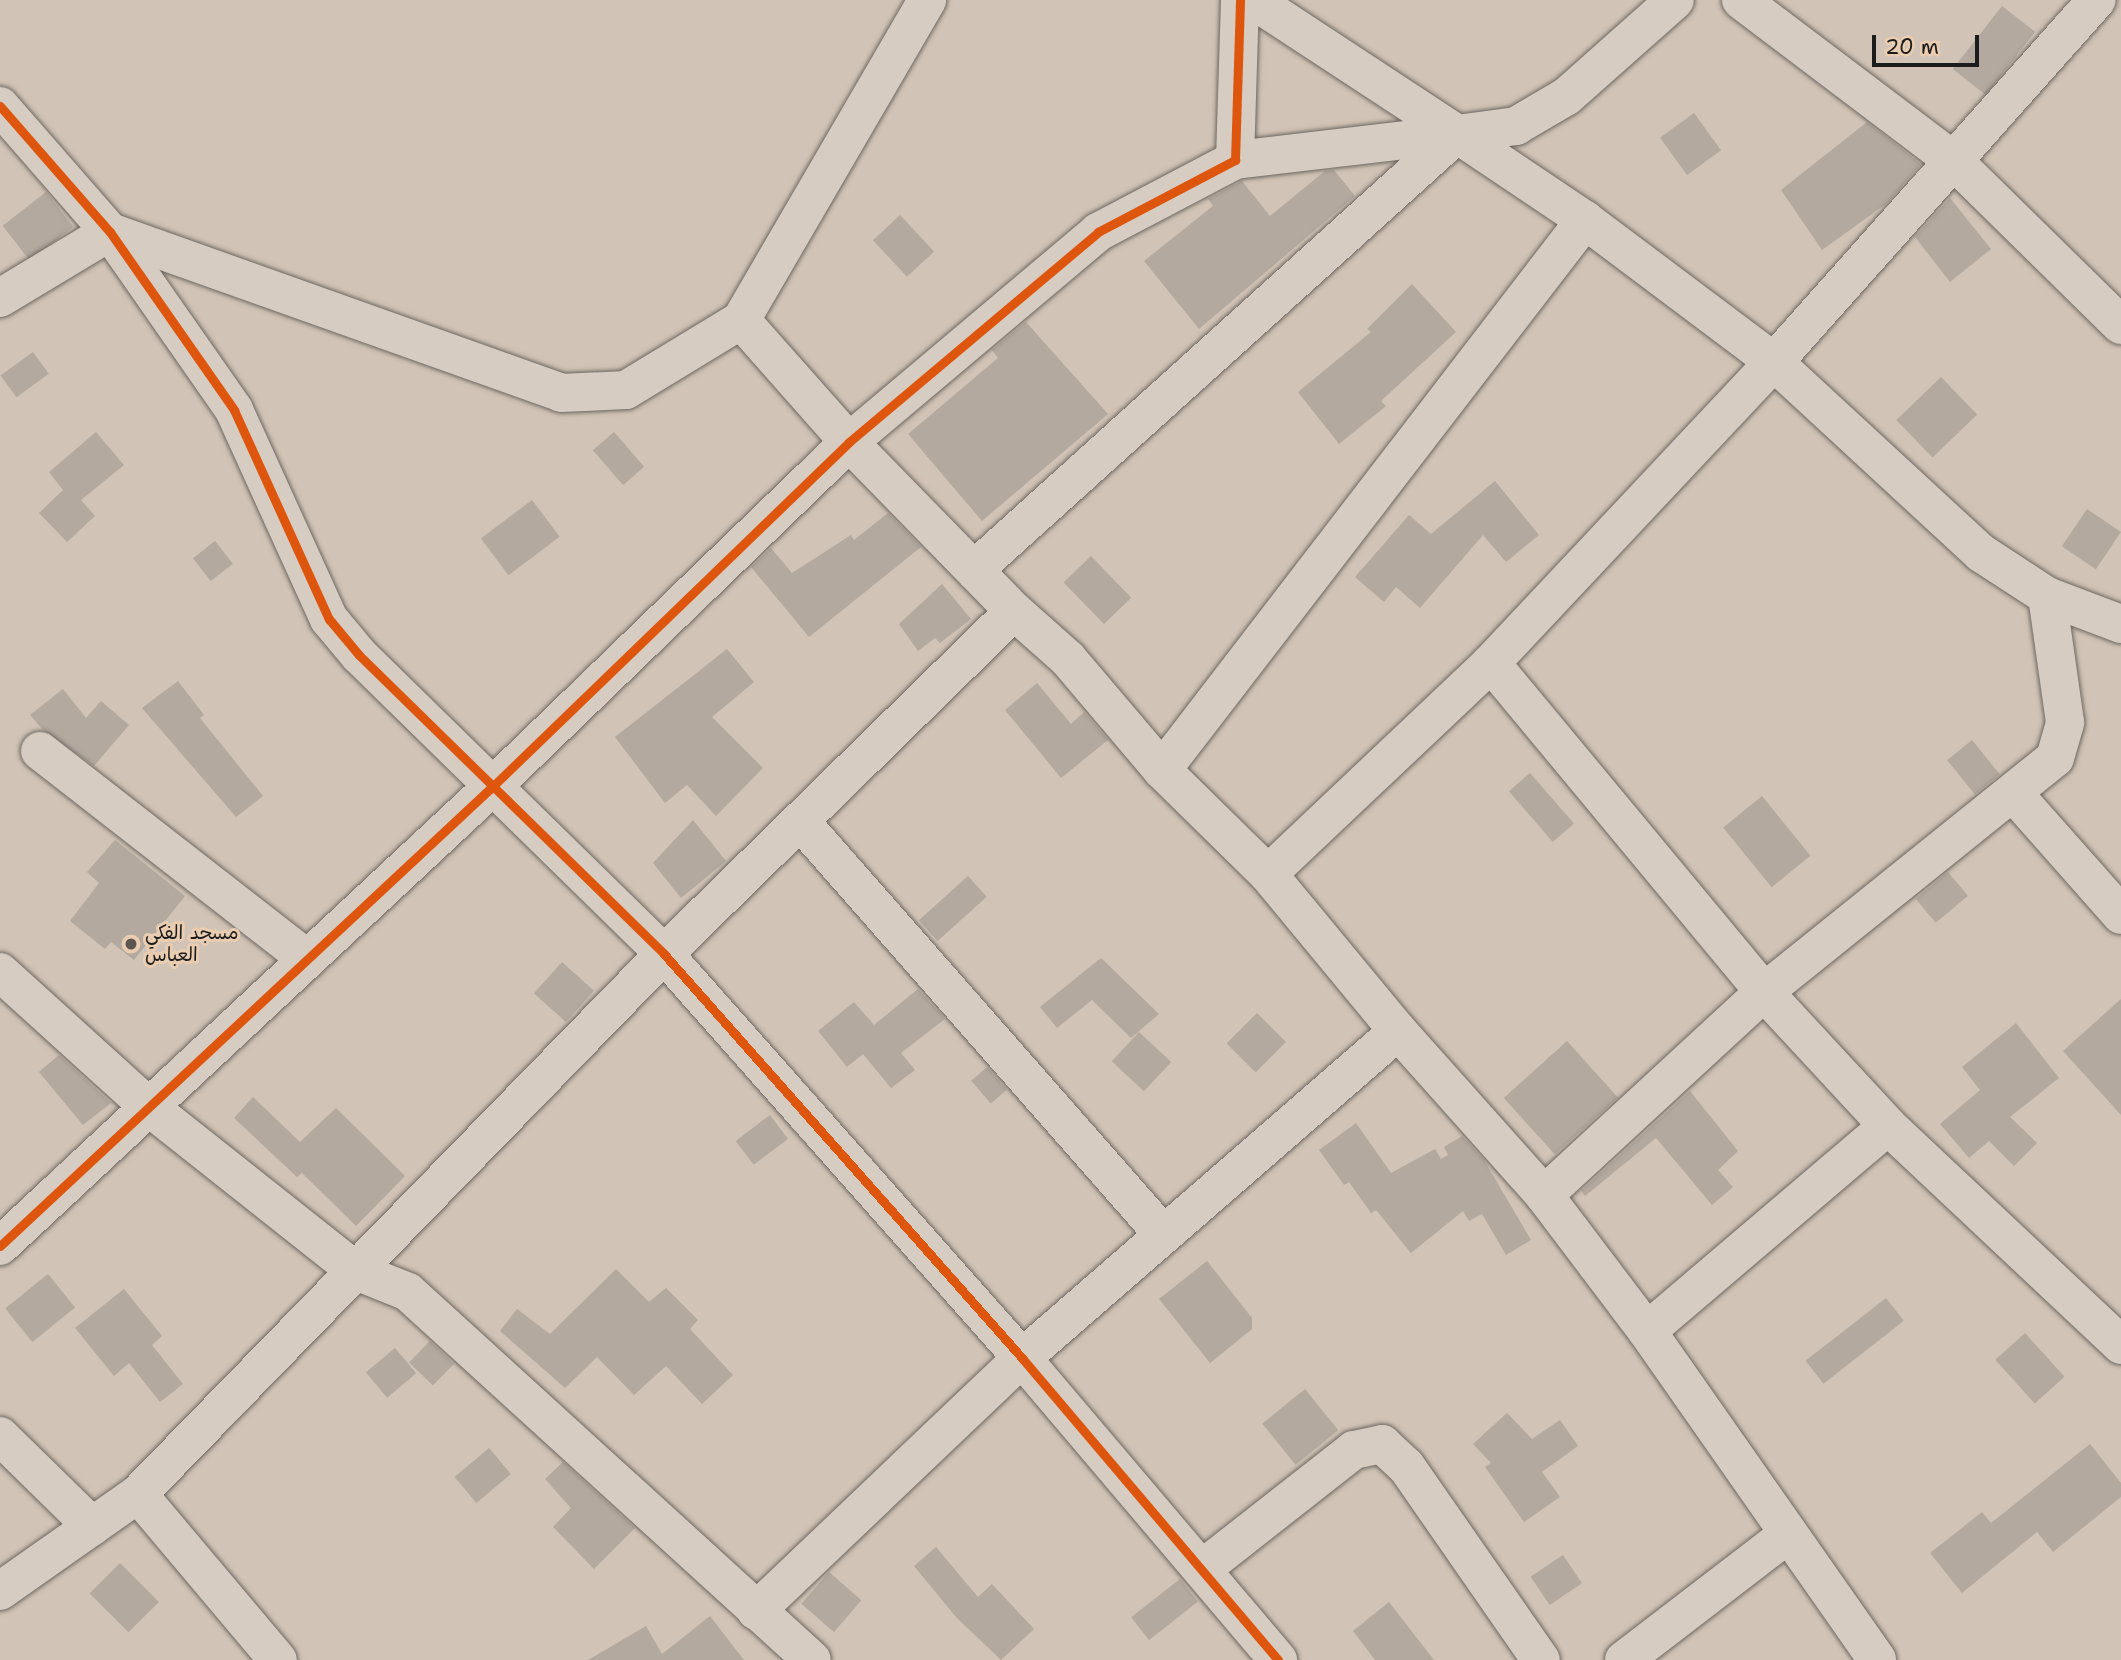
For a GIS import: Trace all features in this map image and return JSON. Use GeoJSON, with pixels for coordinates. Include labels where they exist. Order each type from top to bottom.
{"type":"FeatureCollection","features":[{"type":"Feature","properties":{"kind":"street"},"geometry":{"type":"LineString","coordinates":[[110,232],[561,393],[626,390],[741,320],[927,0]]}},
{"type":"Feature","properties":{"kind":"street"},"geometry":{"type":"LineString","coordinates":[[1235,160],[1240,0]]}},
{"type":"Feature","properties":{"kind":"street"},"geometry":{"type":"LineString","coordinates":[[1252,0],[1585,220],[1774,362],[1981,553],[2047,596],[2121,624]]}},
{"type":"Feature","properties":{"kind":"street"},"geometry":{"type":"LineString","coordinates":[[0,1246],[493,786],[849,442],[1098,232],[1235,160],[1516,126],[1567,96],[1675,0]]}},
{"type":"Feature","properties":{"kind":"street"},"geometry":{"type":"LineString","coordinates":[[1741,0],[1954,161],[2121,325]]}},
{"type":"Feature","properties":{"kind":"street"},"geometry":{"type":"LineString","coordinates":[[1268,874],[1491,663],[1774,362],[2097,0]]}},
{"type":"Feature","properties":{"kind":"street"},"geometry":{"type":"LineString","coordinates":[[0,106],[110,232],[234,410],[329,619],[359,655],[664,954],[1022,1358],[1278,1660]]}},
{"type":"Feature","properties":{"kind":"street"},"geometry":{"type":"LineString","coordinates":[[974,570],[1457,134]]}},
{"type":"Feature","properties":{"kind":"street"},"geometry":{"type":"LineString","coordinates":[[1162,770],[1585,220]]}},
{"type":"Feature","properties":{"kind":"street"},"geometry":{"type":"LineString","coordinates":[[0,298],[110,232]]}},
{"type":"Feature","properties":{"kind":"street"},"geometry":{"type":"LineString","coordinates":[[741,320],[849,442],[1014,611],[1068,659],[1162,770],[1268,874],[1398,1031],[1544,1195],[1647,1331],[1787,1535],[1877,1660]]}},
{"type":"Feature","properties":{"kind":"street"},"geometry":{"type":"LineString","coordinates":[[1544,1195],[1764,992],[2015,795],[2056,758],[2065,722],[2047,596]]}},
{"type":"Feature","properties":{"kind":"street"},"geometry":{"type":"LineString","coordinates":[[0,1591],[138,1494],[664,954],[1014,611]]}},
{"type":"Feature","properties":{"kind":"street"},"geometry":{"type":"LineString","coordinates":[[1491,663],[1764,992],[1888,1126],[2121,1345]]}},
{"type":"Feature","properties":{"kind":"street"},"geometry":{"type":"LineString","coordinates":[[40,751],[307,959]]}},
{"type":"Feature","properties":{"kind":"street"},"geometry":{"type":"LineString","coordinates":[[2015,795],[2121,915]]}},
{"type":"Feature","properties":{"kind":"street"},"geometry":{"type":"LineString","coordinates":[[800,821],[1163,1234]]}},
{"type":"Feature","properties":{"kind":"street"},"geometry":{"type":"LineString","coordinates":[[0,972],[149,1107],[356,1271],[408,1292],[812,1660]]}},
{"type":"Feature","properties":{"kind":"street"},"geometry":{"type":"LineString","coordinates":[[756,1611],[1022,1358],[1398,1031]]}},
{"type":"Feature","properties":{"kind":"street"},"geometry":{"type":"LineString","coordinates":[[1647,1331],[1888,1126]]}},
{"type":"Feature","properties":{"kind":"street"},"geometry":{"type":"LineString","coordinates":[[0,1436],[92,1526]]}},
{"type":"Feature","properties":{"kind":"street"},"geometry":{"type":"LineString","coordinates":[[1202,1569],[1354,1450],[1382,1444],[1406,1466],[1541,1660]]}},
{"type":"Feature","properties":{"kind":"street"},"geometry":{"type":"LineString","coordinates":[[138,1494],[278,1660]]}},
{"type":"Feature","properties":{"kind":"street"},"geometry":{"type":"LineString","coordinates":[[1624,1660],[1787,1535]]}},
{"type":"Feature","properties":{"kind":"building"},"geometry":{"type":"Polygon","coordinates":[[[2002,6],[2035,32],[1986,95],[1953,69],[2002,6]]]}},
{"type":"Feature","properties":{"kind":"building"},"geometry":{"type":"Polygon","coordinates":[[[1694,113],[1721,150],[1687,175],[1660,138],[1694,113]]]}},
{"type":"Feature","properties":{"kind":"building"},"geometry":{"type":"Polygon","coordinates":[[[1867,122],[1921,164],[1886,204],[1822,250],[1781,190],[1867,122]]]}},
{"type":"Feature","properties":{"kind":"building"},"geometry":{"type":"Polygon","coordinates":[[[1334,170],[1355,196],[1199,329],[1144,261],[1213,206],[1208,199],[1242,181],[1270,216],[1325,171],[1334,170]]]}},
{"type":"Feature","properties":{"kind":"building"},"geometry":{"type":"Polygon","coordinates":[[[46,192],[73,227],[30,261],[3,226],[46,192]]]}},
{"type":"Feature","properties":{"kind":"building"},"geometry":{"type":"Polygon","coordinates":[[[1950,198],[1991,249],[1950,282],[1915,237],[1950,198]]]}},
{"type":"Feature","properties":{"kind":"building"},"geometry":{"type":"Polygon","coordinates":[[[900,215],[934,252],[907,277],[873,240],[900,215]]]}},
{"type":"Feature","properties":{"kind":"building"},"geometry":{"type":"Polygon","coordinates":[[[1412,284],[1456,332],[1381,401],[1386,406],[1339,444],[1298,392],[1371,332],[1367,329],[1412,284]]]}},
{"type":"Feature","properties":{"kind":"building"},"geometry":{"type":"Polygon","coordinates":[[[1026,322],[1108,414],[982,521],[908,434],[998,358],[992,350],[1026,322]]]}},
{"type":"Feature","properties":{"kind":"building"},"geometry":{"type":"Polygon","coordinates":[[[33,352],[49,374],[17,397],[1,376],[33,352]]]}},
{"type":"Feature","properties":{"kind":"building"},"geometry":{"type":"Polygon","coordinates":[[[1941,377],[1977,414],[1933,457],[1896,420],[1941,377]]]}},
{"type":"Feature","properties":{"kind":"building"},"geometry":{"type":"Polygon","coordinates":[[[96,432],[124,465],[81,500],[95,516],[67,542],[39,513],[63,490],[49,472],[96,432]]]}},
{"type":"Feature","properties":{"kind":"building"},"geometry":{"type":"Polygon","coordinates":[[[614,432],[644,467],[623,485],[593,450],[614,432]]]}},
{"type":"Feature","properties":{"kind":"building"},"geometry":{"type":"Polygon","coordinates":[[[1495,481],[1539,535],[1506,562],[1483,535],[1420,608],[1396,587],[1384,602],[1355,577],[1409,515],[1431,534],[1495,481]]]}},
{"type":"Feature","properties":{"kind":"building"},"geometry":{"type":"Polygon","coordinates":[[[532,500],[560,537],[509,575],[481,539],[532,500]]]}},
{"type":"Feature","properties":{"kind":"building"},"geometry":{"type":"Polygon","coordinates":[[[2087,509],[2121,532],[2096,569],[2062,546],[2087,509]]]}},
{"type":"Feature","properties":{"kind":"building"},"geometry":{"type":"Polygon","coordinates":[[[888,513],[921,547],[809,637],[751,567],[771,548],[792,573],[851,535],[854,540],[888,513]]]}},
{"type":"Feature","properties":{"kind":"building"},"geometry":{"type":"Polygon","coordinates":[[[215,541],[233,564],[211,581],[193,558],[215,541]]]}},
{"type":"Feature","properties":{"kind":"building"},"geometry":{"type":"Polygon","coordinates":[[[1091,556],[1131,598],[1104,624],[1064,582],[1091,556]]]}},
{"type":"Feature","properties":{"kind":"building"},"geometry":{"type":"Polygon","coordinates":[[[942,584],[971,619],[940,643],[935,638],[918,651],[899,624],[942,584]]]}},
{"type":"Feature","properties":{"kind":"building"},"geometry":{"type":"Polygon","coordinates":[[[727,649],[754,682],[712,717],[763,768],[716,816],[687,785],[665,803],[615,737],[727,649]]]}},
{"type":"Feature","properties":{"kind":"building"},"geometry":{"type":"Polygon","coordinates":[[[178,681],[204,715],[200,718],[263,796],[236,817],[142,708],[178,681]]]}},
{"type":"Feature","properties":{"kind":"building"},"geometry":{"type":"Polygon","coordinates":[[[1037,683],[1071,724],[1084,712],[1108,740],[1061,778],[1005,710],[1037,683]]]}},
{"type":"Feature","properties":{"kind":"building"},"geometry":{"type":"Polygon","coordinates":[[[63,689],[86,718],[101,701],[129,725],[94,766],[42,729],[30,715],[63,689]]]}},
{"type":"Feature","properties":{"kind":"building"},"geometry":{"type":"Polygon","coordinates":[[[1972,740],[2000,774],[1975,794],[1947,760],[1972,740]]]}},
{"type":"Feature","properties":{"kind":"building"},"geometry":{"type":"Polygon","coordinates":[[[1530,773],[1574,824],[1553,842],[1509,791],[1530,773]]]}},
{"type":"Feature","properties":{"kind":"building"},"geometry":{"type":"Polygon","coordinates":[[[1762,796],[1810,856],[1772,887],[1723,827],[1762,796]]]}},
{"type":"Feature","properties":{"kind":"building"},"geometry":{"type":"Polygon","coordinates":[[[693,820],[726,861],[681,898],[653,863],[693,820]]]}},
{"type":"Feature","properties":{"kind":"building"},"geometry":{"type":"Polygon","coordinates":[[[115,840],[185,896],[134,960],[111,942],[105,949],[70,921],[99,883],[87,872],[115,840]]]}},
{"type":"Feature","properties":{"kind":"building"},"geometry":{"type":"Polygon","coordinates":[[[1948,872],[1968,896],[1936,923],[1916,899],[1948,872]]]}},
{"type":"Feature","properties":{"kind":"building"},"geometry":{"type":"Polygon","coordinates":[[[968,876],[987,897],[938,941],[919,920],[968,876]]]}},
{"type":"Feature","properties":{"kind":"building"},"geometry":{"type":"Polygon","coordinates":[[[1101,958],[1159,1014],[1131,1038],[1092,1000],[1057,1028],[1040,1007],[1101,958]]]}},
{"type":"Feature","properties":{"kind":"building"},"geometry":{"type":"Polygon","coordinates":[[[562,962],[594,991],[566,1022],[534,993],[562,962]]]}},
{"type":"Feature","properties":{"kind":"building"},"geometry":{"type":"Polygon","coordinates":[[[918,989],[945,1019],[901,1053],[915,1070],[891,1088],[863,1054],[847,1067],[818,1031],[854,1002],[874,1025],[918,989]]]}},
{"type":"Feature","properties":{"kind":"building"},"geometry":{"type":"Polygon","coordinates":[[[2121,999],[2121,1115],[2063,1051],[2121,999]]]}},
{"type":"Feature","properties":{"kind":"building"},"geometry":{"type":"Polygon","coordinates":[[[1257,1013],[1286,1042],[1256,1072],[1227,1043],[1257,1013]]]}},
{"type":"Feature","properties":{"kind":"building"},"geometry":{"type":"Polygon","coordinates":[[[2016,1023],[2059,1078],[2010,1117],[2037,1143],[2014,1166],[1989,1141],[1969,1158],[1940,1124],[1980,1090],[1962,1067],[2016,1023]]]}},
{"type":"Feature","properties":{"kind":"building"},"geometry":{"type":"Polygon","coordinates":[[[1139,1032],[1171,1062],[1144,1091],[1112,1061],[1139,1032]]]}},
{"type":"Feature","properties":{"kind":"building"},"geometry":{"type":"Polygon","coordinates":[[[1567,1041],[1618,1097],[1555,1154],[1504,1098],[1567,1041]]]}},
{"type":"Feature","properties":{"kind":"building"},"geometry":{"type":"Polygon","coordinates":[[[59,1055],[111,1103],[83,1125],[39,1072],[59,1055]]]}},
{"type":"Feature","properties":{"kind":"building"},"geometry":{"type":"Polygon","coordinates":[[[987,1067],[1007,1090],[991,1103],[971,1081],[987,1067]]]}},
{"type":"Feature","properties":{"kind":"building"},"geometry":{"type":"Polygon","coordinates":[[[1690,1091],[1738,1151],[1718,1170],[1733,1187],[1712,1205],[1656,1138],[1585,1196],[1581,1191],[1690,1091]]]}},
{"type":"Feature","properties":{"kind":"building"},"geometry":{"type":"Polygon","coordinates":[[[253,1097],[300,1142],[336,1108],[405,1176],[356,1226],[302,1173],[297,1177],[234,1118],[253,1097]]]}},
{"type":"Feature","properties":{"kind":"building"},"geometry":{"type":"Polygon","coordinates":[[[770,1115],[788,1139],[754,1165],[736,1141],[770,1115]]]}},
{"type":"Feature","properties":{"kind":"building"},"geometry":{"type":"Polygon","coordinates":[[[1356,1123],[1391,1173],[1435,1149],[1441,1159],[1448,1155],[1444,1147],[1462,1136],[1484,1160],[1531,1240],[1506,1255],[1482,1214],[1469,1221],[1463,1211],[1411,1253],[1376,1210],[1371,1213],[1349,1182],[1344,1185],[1319,1150],[1356,1123]]]}},
{"type":"Feature","properties":{"kind":"building"},"geometry":{"type":"Polygon","coordinates":[[[1207,1261],[1252,1318],[1252,1329],[1210,1363],[1159,1299],[1207,1261]]]}},
{"type":"Feature","properties":{"kind":"building"},"geometry":{"type":"Polygon","coordinates":[[[616,1269],[649,1302],[666,1288],[698,1320],[690,1329],[733,1375],[702,1404],[666,1366],[634,1395],[597,1357],[565,1388],[500,1331],[517,1309],[550,1334],[616,1269]]]}},
{"type":"Feature","properties":{"kind":"building"},"geometry":{"type":"Polygon","coordinates":[[[48,1274],[75,1307],[32,1342],[5,1309],[48,1274]]]}},
{"type":"Feature","properties":{"kind":"building"},"geometry":{"type":"Polygon","coordinates":[[[124,1289],[162,1336],[152,1345],[183,1384],[160,1402],[129,1363],[114,1376],[75,1328],[124,1289]]]}},
{"type":"Feature","properties":{"kind":"building"},"geometry":{"type":"Polygon","coordinates":[[[1886,1298],[1904,1321],[1823,1384],[1806,1361],[1886,1298]]]}},
{"type":"Feature","properties":{"kind":"building"},"geometry":{"type":"Polygon","coordinates":[[[2025,1333],[2064,1377],[2035,1404],[1995,1360],[2025,1333]]]}},
{"type":"Feature","properties":{"kind":"building"},"geometry":{"type":"Polygon","coordinates":[[[430,1341],[454,1364],[433,1386],[409,1363],[430,1341]]]}},
{"type":"Feature","properties":{"kind":"building"},"geometry":{"type":"Polygon","coordinates":[[[395,1348],[416,1373],[387,1398],[366,1372],[395,1348]]]}},
{"type":"Feature","properties":{"kind":"building"},"geometry":{"type":"Polygon","coordinates":[[[1305,1389],[1338,1430],[1296,1465],[1262,1424],[1305,1389]]]}},
{"type":"Feature","properties":{"kind":"building"},"geometry":{"type":"Polygon","coordinates":[[[1507,1413],[1532,1439],[1560,1420],[1578,1446],[1542,1472],[1560,1497],[1524,1522],[1485,1467],[1491,1463],[1473,1444],[1507,1413]]]}},
{"type":"Feature","properties":{"kind":"building"},"geometry":{"type":"Polygon","coordinates":[[[2090,1444],[2121,1483],[2121,1497],[2053,1552],[2037,1532],[1962,1593],[1930,1553],[1982,1512],[1991,1523],[2090,1444]]]}},
{"type":"Feature","properties":{"kind":"building"},"geometry":{"type":"Polygon","coordinates":[[[489,1448],[511,1474],[476,1503],[455,1477],[489,1448]]]}},
{"type":"Feature","properties":{"kind":"building"},"geometry":{"type":"Polygon","coordinates":[[[563,1462],[635,1528],[594,1569],[553,1527],[571,1508],[545,1479],[563,1462]]]}},
{"type":"Feature","properties":{"kind":"building"},"geometry":{"type":"Polygon","coordinates":[[[936,1547],[978,1597],[992,1584],[1034,1629],[1001,1660],[956,1617],[914,1566],[936,1547]]]}},
{"type":"Feature","properties":{"kind":"building"},"geometry":{"type":"Polygon","coordinates":[[[1563,1555],[1582,1583],[1550,1605],[1531,1577],[1563,1555]]]}},
{"type":"Feature","properties":{"kind":"building"},"geometry":{"type":"Polygon","coordinates":[[[120,1563],[159,1602],[128,1632],[90,1593],[120,1563]]]}},
{"type":"Feature","properties":{"kind":"building"},"geometry":{"type":"Polygon","coordinates":[[[829,1572],[861,1600],[834,1632],[801,1604],[829,1572]]]}},
{"type":"Feature","properties":{"kind":"building"},"geometry":{"type":"Polygon","coordinates":[[[1180,1579],[1198,1602],[1149,1640],[1131,1617],[1180,1579]]]}},
{"type":"Feature","properties":{"kind":"building"},"geometry":{"type":"Polygon","coordinates":[[[1389,1602],[1434,1660],[1375,1660],[1353,1631],[1389,1602]]]}},
{"type":"Feature","properties":{"kind":"building"},"geometry":{"type":"Polygon","coordinates":[[[710,1616],[744,1660],[588,1660],[646,1626],[662,1654],[710,1616]]]}},
{"type":"Feature","properties":{"kind":"cycle path"},"geometry":{"type":"LineString","coordinates":[[0,1246],[493,786],[849,442],[1098,232],[1235,160],[1240,0]]}},
{"type":"Feature","properties":{"kind":"cycle path"},"geometry":{"type":"LineString","coordinates":[[0,106],[110,232],[234,410],[329,619],[359,655],[664,954],[1022,1358],[1278,1660]]}},
{"type":"Feature","properties":{"kind":"place","name":"مسجد الفكي العباس"},"geometry":{"type":"Point","coordinates":[131,944]}}]}
